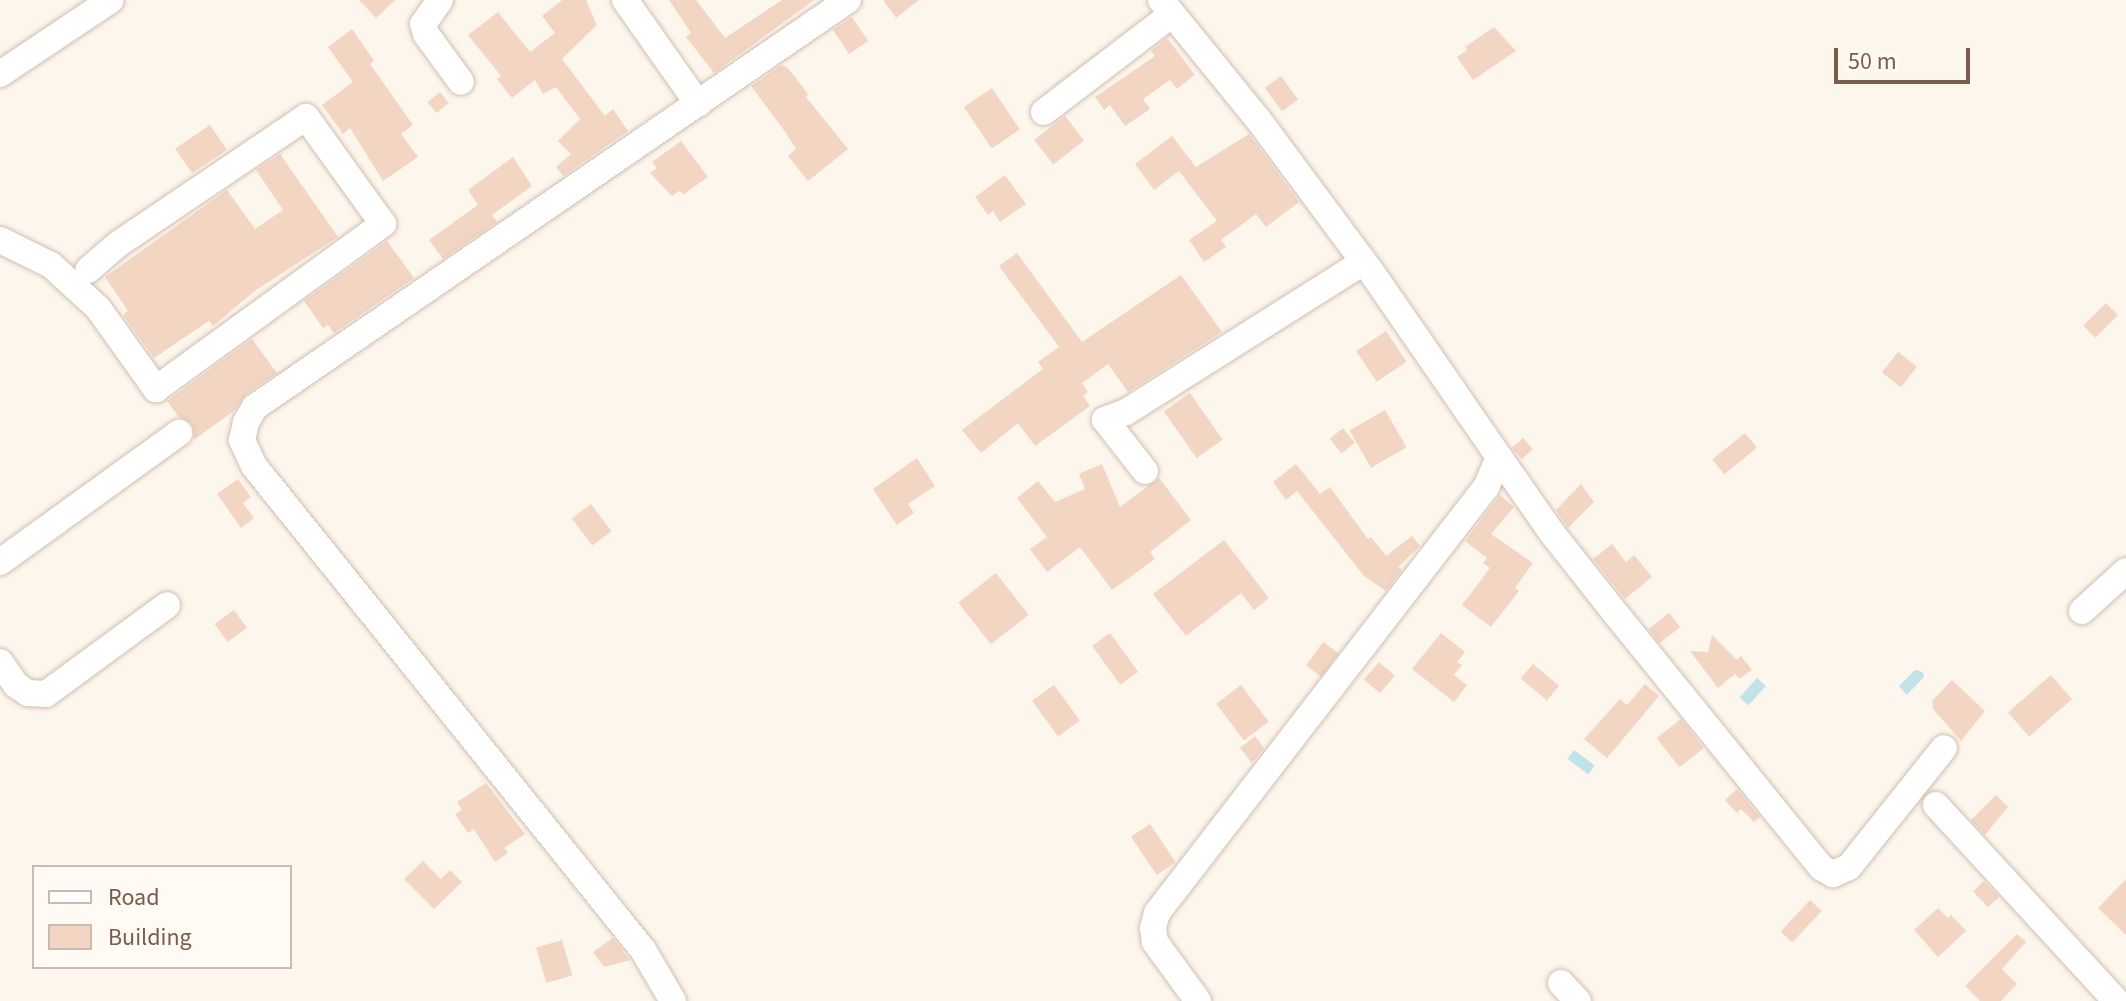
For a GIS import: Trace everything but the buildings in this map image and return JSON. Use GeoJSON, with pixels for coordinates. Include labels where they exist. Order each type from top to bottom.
{"type":"FeatureCollection","features":[{"type":"Feature","properties":{"kind":"street"},"geometry":{"type":"LineString","coordinates":[[0,74],[111,0]]}},
{"type":"Feature","properties":{"kind":"street"},"geometry":{"type":"LineString","coordinates":[[440,0],[423,24],[426,34],[461,82]]}},
{"type":"Feature","properties":{"kind":"street"},"geometry":{"type":"LineString","coordinates":[[625,0],[698,104]]}},
{"type":"Feature","properties":{"kind":"street"},"geometry":{"type":"LineString","coordinates":[[673,1001],[643,950],[254,466],[242,440],[246,422],[255,407],[475,253],[848,0]]}},
{"type":"Feature","properties":{"kind":"street"},"geometry":{"type":"LineString","coordinates":[[1044,112],[1166,7],[1257,118],[1363,262],[1552,533],[1822,868],[1833,874],[1849,867],[1944,748]]}},
{"type":"Feature","properties":{"kind":"street"},"geometry":{"type":"LineString","coordinates":[[0,240],[51,265],[98,308],[156,389],[383,224],[306,117],[117,245],[88,270]]}},
{"type":"Feature","properties":{"kind":"street"},"geometry":{"type":"LineString","coordinates":[[1145,471],[1105,420],[1126,412],[1363,262]]}},
{"type":"Feature","properties":{"kind":"street"},"geometry":{"type":"LineString","coordinates":[[0,562],[179,433]]}},
{"type":"Feature","properties":{"kind":"street"},"geometry":{"type":"LineString","coordinates":[[1198,1001],[1155,942],[1153,928],[1157,913],[1486,487],[1499,457]]}},
{"type":"Feature","properties":{"kind":"street"},"geometry":{"type":"LineString","coordinates":[[2082,611],[2126,571]]}},
{"type":"Feature","properties":{"kind":"street"},"geometry":{"type":"LineString","coordinates":[[0,662],[16,685],[28,693],[46,694],[167,605]]}},
{"type":"Feature","properties":{"kind":"street"},"geometry":{"type":"LineString","coordinates":[[1936,805],[2116,1001]]}},
{"type":"Feature","properties":{"kind":"water"},"geometry":{"type":"Polygon","coordinates":[[[1915,670],[1923,672],[1924,677],[1907,695],[1899,686],[1915,670]]]}},
{"type":"Feature","properties":{"kind":"water"},"geometry":{"type":"Polygon","coordinates":[[[1757,678],[1766,686],[1749,705],[1740,697],[1757,678]]]}},
{"type":"Feature","properties":{"kind":"water"},"geometry":{"type":"Polygon","coordinates":[[[1574,750],[1595,766],[1588,774],[1567,759],[1574,750]]]}}]}
